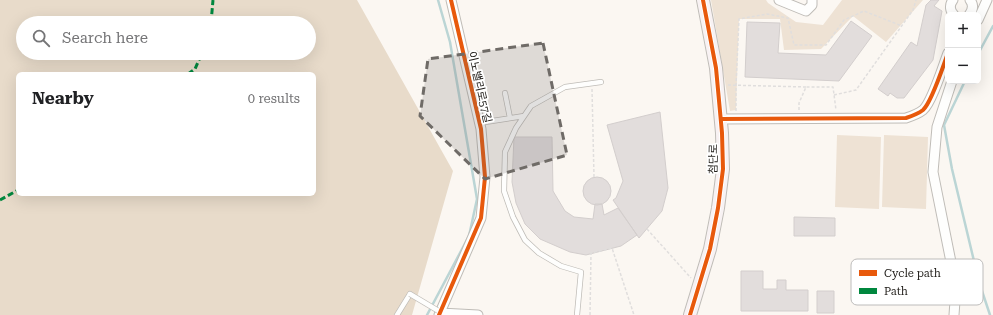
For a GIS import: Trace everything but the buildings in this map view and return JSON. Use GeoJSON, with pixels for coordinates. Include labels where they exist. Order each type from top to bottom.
{"type":"FeatureCollection","features":[{"type":"Feature","properties":{"kind":"street","name":"이노밸리로57길"},"geometry":{"type":"LineString","coordinates":[[441,314],[481,218],[485,177],[480,123],[451,0]]}},
{"type":"Feature","properties":{"kind":"street","name":"첨단로"},"geometry":{"type":"LineString","coordinates":[[690,315],[710,249],[718,208],[723,169],[721,119],[716,68],[703,0]]}},
{"type":"Feature","properties":{"kind":"street"},"geometry":{"type":"LineString","coordinates":[[779,0],[806,11],[812,5],[812,0]]}},
{"type":"Feature","properties":{"kind":"street"},"geometry":{"type":"LineString","coordinates":[[952,12],[950,6],[953,0]]}},
{"type":"Feature","properties":{"kind":"street"},"geometry":{"type":"LineString","coordinates":[[970,0],[973,6],[970,12]]}},
{"type":"Feature","properties":{"kind":"street"},"geometry":{"type":"LineString","coordinates":[[981,13],[987,0]]}},
{"type":"Feature","properties":{"kind":"street"},"geometry":{"type":"LineString","coordinates":[[721,119],[906,118],[924,110],[929,102],[931,83],[945,58]]}},
{"type":"Feature","properties":{"kind":"street"},"geometry":{"type":"LineString","coordinates":[[950,259],[933,172],[937,127],[951,84]]}},
{"type":"Feature","properties":{"kind":"street"},"geometry":{"type":"LineString","coordinates":[[954,315],[955,305]]}},
{"type":"Feature","properties":{"kind":"street"},"geometry":{"type":"LineString","coordinates":[[441,314],[478,315]]}},
{"type":"Feature","properties":{"kind":"lane"},"geometry":{"type":"LineString","coordinates":[[577,315],[581,272],[561,266],[539,252],[525,240],[513,217],[504,191],[504,152],[516,128],[531,106],[565,87],[601,82]]}},
{"type":"Feature","properties":{"kind":"lane"},"geometry":{"type":"LineString","coordinates":[[505,93],[510,118]]}},
{"type":"Feature","properties":{"kind":"lane"},"geometry":{"type":"LineString","coordinates":[[480,123],[524,116]]}},
{"type":"Feature","properties":{"kind":"lane"},"geometry":{"type":"LineString","coordinates":[[398,315],[410,294],[441,314]]}},
{"type":"Feature","properties":{"kind":"path"},"geometry":{"type":"LineString","coordinates":[[834,95],[856,90],[913,10],[916,0]]}},
{"type":"Feature","properties":{"kind":"path"},"geometry":{"type":"LineString","coordinates":[[736,114],[739,19],[767,14],[788,18],[794,46],[826,45],[844,20],[864,10],[902,26]]}},
{"type":"Feature","properties":{"kind":"path"},"geometry":{"type":"LineString","coordinates":[[592,83],[594,177]]}},
{"type":"Feature","properties":{"kind":"path"},"geometry":{"type":"LineString","coordinates":[[718,85],[834,87],[837,118]]}},
{"type":"Feature","properties":{"kind":"path"},"geometry":{"type":"LineString","coordinates":[[800,119],[799,102],[806,87]]}},
{"type":"Feature","properties":{"kind":"path"},"geometry":{"type":"LineString","coordinates":[[647,229],[699,286]]}},
{"type":"Feature","properties":{"kind":"path"},"geometry":{"type":"LineString","coordinates":[[590,315],[591,253],[612,248],[634,315]]}},
{"type":"Feature","properties":{"kind":"highlighted area"},"geometry":{"type":"Polygon","coordinates":[[[543,43],[567,155],[485,179],[420,116],[428,59],[543,43]]]}},
{"type":"Feature","properties":{"kind":"shaded area"},"geometry":{"type":"Polygon","coordinates":[[[0,0],[357,0],[453,171],[412,315],[0,315],[0,0]]]}},
{"type":"Feature","properties":{"kind":"shaded area"},"geometry":{"type":"Polygon","coordinates":[[[711,0],[766,0],[768,3],[796,22],[823,25],[842,0],[923,0],[886,42],[853,16],[821,49],[784,50],[780,19],[739,19],[736,110],[730,111],[711,0]]]}},
{"type":"Feature","properties":{"kind":"shaded area"},"geometry":{"type":"Polygon","coordinates":[[[837,135],[881,137],[879,209],[835,207],[837,135]]]}},
{"type":"Feature","properties":{"kind":"shaded area"},"geometry":{"type":"Polygon","coordinates":[[[884,135],[928,137],[926,209],[882,207],[884,135]]]}},
{"type":"Feature","properties":{"kind":"waterway"},"geometry":{"type":"LineString","coordinates":[[427,315],[469,236],[477,199],[450,42],[438,0]]}},
{"type":"Feature","properties":{"kind":"waterway"},"geometry":{"type":"LineString","coordinates":[[981,48],[993,26]]}},
{"type":"Feature","properties":{"kind":"waterway"},"geometry":{"type":"LineString","coordinates":[[964,84],[944,125],[952,169],[974,259]]}},
{"type":"Feature","properties":{"kind":"waterway"},"geometry":{"type":"LineString","coordinates":[[983,294],[990,315]]}},
{"type":"Feature","properties":{"kind":"marked path"},"geometry":{"type":"LineString","coordinates":[[212,16],[213,0]]}},
{"type":"Feature","properties":{"kind":"marked path"},"geometry":{"type":"LineString","coordinates":[[191,72],[195,69],[199,60]]}},
{"type":"Feature","properties":{"kind":"marked path"},"geometry":{"type":"LineString","coordinates":[[0,200],[16,191]]}},
{"type":"Feature","properties":{"kind":"cycle path"},"geometry":{"type":"LineString","coordinates":[[439,315],[481,218],[485,177],[481,129],[451,0]]}},
{"type":"Feature","properties":{"kind":"cycle path"},"geometry":{"type":"LineString","coordinates":[[690,315],[710,249],[718,208],[723,169],[722,133],[716,68],[703,0]]}},
{"type":"Feature","properties":{"kind":"cycle path"},"geometry":{"type":"LineString","coordinates":[[721,119],[906,118],[919,113],[926,106],[934,92],[945,61]]}}]}
